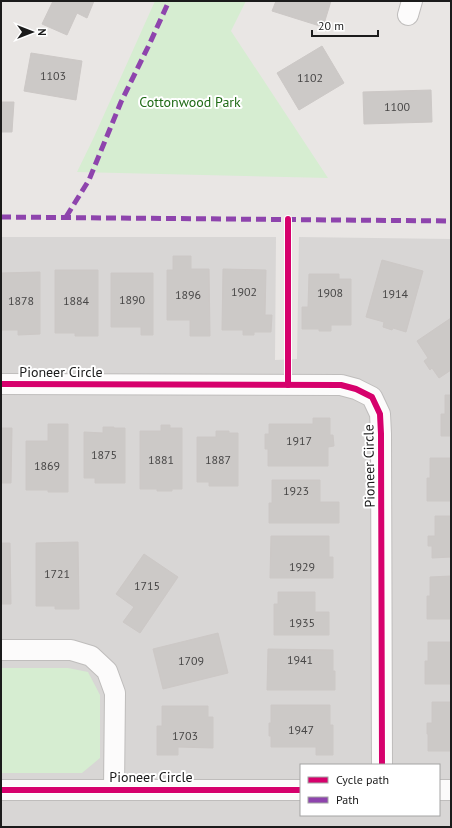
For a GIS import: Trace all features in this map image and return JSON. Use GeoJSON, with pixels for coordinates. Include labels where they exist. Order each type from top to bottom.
{"type":"FeatureCollection","features":[{"type":"Feature","properties":{"kind":"street","name":"Pioneer Circle"},"geometry":{"type":"LineString","coordinates":[[1,384],[341,385],[356,389],[372,397],[380,414],[382,434],[382,764]]}},
{"type":"Feature","properties":{"kind":"street","name":"Pioneer Circle"},"geometry":{"type":"LineString","coordinates":[[1,650],[71,650],[91,656],[107,671],[115,693],[114,789]]}},
{"type":"Feature","properties":{"kind":"street","name":"Pioneer Circle"},"geometry":{"type":"LineString","coordinates":[[1,790],[300,790]]}},
{"type":"Feature","properties":{"kind":"street"},"geometry":{"type":"LineString","coordinates":[[440,790],[451,790]]}},
{"type":"Feature","properties":{"kind":"shaded area"},"geometry":{"type":"Polygon","coordinates":[[[1,237],[276,237],[275,360],[297,359],[299,237],[451,239],[451,827],[1,827],[1,237]]]}},
{"type":"Feature","properties":{"kind":"green space","name":"Cottonwood Park"},"geometry":{"type":"Polygon","coordinates":[[[155,1],[246,1],[231,31],[328,178],[77,172],[155,1]]]}},
{"type":"Feature","properties":{"kind":"green space"},"geometry":{"type":"Polygon","coordinates":[[[1,668],[68,668],[88,672],[100,695],[100,758],[82,773],[1,773],[1,668]]]}},
{"type":"Feature","properties":{"kind":"building"},"geometry":{"type":"Polygon","coordinates":[[[53,1],[94,1],[87,18],[77,13],[67,35],[42,24],[53,1]]]}},
{"type":"Feature","properties":{"kind":"building"},"geometry":{"type":"Polygon","coordinates":[[[276,1],[331,1],[323,27],[272,11],[276,1]]]}},
{"type":"Feature","properties":{"kind":"building"},"geometry":{"type":"Polygon","coordinates":[[[322,46],[344,83],[299,110],[277,73],[322,46]]]}},
{"type":"Feature","properties":{"kind":"building"},"geometry":{"type":"Polygon","coordinates":[[[31,53],[82,61],[76,100],[24,91],[31,53]]]}},
{"type":"Feature","properties":{"kind":"building"},"geometry":{"type":"Polygon","coordinates":[[[431,90],[432,122],[364,124],[363,92],[431,90]]]}},
{"type":"Feature","properties":{"kind":"building"},"geometry":{"type":"Polygon","coordinates":[[[1,102],[14,102],[12,132],[1,132],[1,102]]]}},
{"type":"Feature","properties":{"kind":"building"},"geometry":{"type":"Polygon","coordinates":[[[173,256],[191,256],[191,269],[209,269],[210,336],[190,336],[190,320],[167,320],[167,270],[173,270],[173,256]]]}},
{"type":"Feature","properties":{"kind":"building"},"geometry":{"type":"Polygon","coordinates":[[[382,260],[423,271],[406,332],[383,327],[384,322],[366,317],[382,260]]]}},
{"type":"Feature","properties":{"kind":"building"},"geometry":{"type":"Polygon","coordinates":[[[223,269],[266,270],[265,315],[272,315],[271,332],[254,332],[254,335],[243,335],[243,330],[222,330],[223,269]]]}},
{"type":"Feature","properties":{"kind":"building"},"geometry":{"type":"Polygon","coordinates":[[[55,270],[98,270],[98,336],[75,336],[75,333],[55,333],[55,270]]]}},
{"type":"Feature","properties":{"kind":"building"},"geometry":{"type":"Polygon","coordinates":[[[40,272],[40,334],[18,335],[18,330],[1,330],[1,273],[40,272]]]}},
{"type":"Feature","properties":{"kind":"building"},"geometry":{"type":"Polygon","coordinates":[[[111,273],[153,273],[153,335],[141,335],[141,327],[111,327],[111,273]]]}},
{"type":"Feature","properties":{"kind":"building"},"geometry":{"type":"Polygon","coordinates":[[[309,274],[339,274],[339,279],[351,279],[351,325],[331,325],[331,331],[302,329],[302,307],[308,307],[309,274]]]}},
{"type":"Feature","properties":{"kind":"building"},"geometry":{"type":"Polygon","coordinates":[[[451,318],[451,370],[439,378],[432,368],[430,370],[424,361],[428,358],[417,341],[451,318]]]}},
{"type":"Feature","properties":{"kind":"building"},"geometry":{"type":"Polygon","coordinates":[[[445,395],[451,395],[451,436],[441,436],[441,414],[445,414],[445,395]]]}},
{"type":"Feature","properties":{"kind":"building"},"geometry":{"type":"Polygon","coordinates":[[[313,418],[330,418],[330,435],[333,435],[334,446],[328,447],[328,466],[268,466],[268,449],[265,449],[265,434],[269,434],[269,424],[313,424],[313,418]]]}},
{"type":"Feature","properties":{"kind":"building"},"geometry":{"type":"Polygon","coordinates":[[[48,424],[68,424],[68,492],[26,490],[26,441],[48,441],[48,424]]]}},
{"type":"Feature","properties":{"kind":"building"},"geometry":{"type":"Polygon","coordinates":[[[161,425],[170,425],[170,428],[182,428],[182,489],[157,491],[157,489],[140,489],[140,431],[161,431],[161,425]]]}},
{"type":"Feature","properties":{"kind":"building"},"geometry":{"type":"Polygon","coordinates":[[[103,427],[125,428],[125,483],[95,483],[95,478],[84,478],[84,432],[103,433],[103,427]]]}},
{"type":"Feature","properties":{"kind":"building"},"geometry":{"type":"Polygon","coordinates":[[[1,428],[12,428],[11,483],[1,483],[1,428]]]}},
{"type":"Feature","properties":{"kind":"building"},"geometry":{"type":"Polygon","coordinates":[[[216,431],[238,433],[238,486],[209,486],[209,482],[197,482],[197,437],[216,437],[216,431]]]}},
{"type":"Feature","properties":{"kind":"building"},"geometry":{"type":"Polygon","coordinates":[[[430,458],[451,458],[451,501],[427,501],[427,478],[430,478],[430,458]]]}},
{"type":"Feature","properties":{"kind":"building"},"geometry":{"type":"Polygon","coordinates":[[[272,480],[320,480],[320,502],[339,502],[339,523],[269,523],[269,503],[272,503],[272,480]]]}},
{"type":"Feature","properties":{"kind":"building"},"geometry":{"type":"Polygon","coordinates":[[[435,516],[451,516],[451,557],[432,558],[432,546],[428,546],[428,536],[435,536],[435,516]]]}},
{"type":"Feature","properties":{"kind":"building"},"geometry":{"type":"Polygon","coordinates":[[[271,536],[329,536],[329,557],[333,557],[333,578],[270,578],[271,536]]]}},
{"type":"Feature","properties":{"kind":"building"},"geometry":{"type":"Polygon","coordinates":[[[78,542],[79,609],[55,609],[55,606],[36,606],[36,543],[78,542]]]}},
{"type":"Feature","properties":{"kind":"building"},"geometry":{"type":"Polygon","coordinates":[[[1,543],[10,543],[11,604],[1,604],[1,543]]]}},
{"type":"Feature","properties":{"kind":"building"},"geometry":{"type":"Polygon","coordinates":[[[144,554],[178,577],[140,633],[123,622],[134,607],[116,594],[144,554]]]}},
{"type":"Feature","properties":{"kind":"building"},"geometry":{"type":"Polygon","coordinates":[[[451,576],[451,619],[427,619],[427,596],[430,596],[430,577],[451,576]]]}},
{"type":"Feature","properties":{"kind":"building"},"geometry":{"type":"Polygon","coordinates":[[[278,592],[315,592],[315,612],[329,612],[329,635],[274,635],[274,604],[278,604],[278,592]]]}},
{"type":"Feature","properties":{"kind":"building"},"geometry":{"type":"Polygon","coordinates":[[[218,633],[228,673],[163,689],[153,649],[218,633]]]}},
{"type":"Feature","properties":{"kind":"building"},"geometry":{"type":"Polygon","coordinates":[[[428,642],[451,642],[451,684],[425,684],[425,661],[428,661],[428,642]]]}},
{"type":"Feature","properties":{"kind":"building"},"geometry":{"type":"Polygon","coordinates":[[[268,649],[333,650],[335,690],[267,690],[268,649]]]}},
{"type":"Feature","properties":{"kind":"building"},"geometry":{"type":"Polygon","coordinates":[[[432,702],[451,702],[450,751],[428,751],[427,723],[432,723],[432,702]]]}},
{"type":"Feature","properties":{"kind":"building"},"geometry":{"type":"Polygon","coordinates":[[[271,705],[330,705],[330,725],[333,725],[333,755],[316,755],[316,747],[271,747],[269,723],[271,723],[271,705]]]}},
{"type":"Feature","properties":{"kind":"building"},"geometry":{"type":"Polygon","coordinates":[[[162,706],[208,706],[208,717],[213,717],[213,748],[178,747],[178,755],[157,755],[157,726],[162,726],[162,706]]]}},
{"type":"Feature","properties":{"kind":"marked path"},"geometry":{"type":"LineString","coordinates":[[66,217],[89,180],[121,102],[169,1]]}},
{"type":"Feature","properties":{"kind":"marked path"},"geometry":{"type":"LineString","coordinates":[[1,217],[451,221]]}},
{"type":"Feature","properties":{"kind":"cycle path"},"geometry":{"type":"LineString","coordinates":[[288,219],[288,385]]}},
{"type":"Feature","properties":{"kind":"cycle path"},"geometry":{"type":"LineString","coordinates":[[1,384],[341,385],[356,389],[372,397],[380,414],[381,434],[382,764]]}},
{"type":"Feature","properties":{"kind":"cycle path"},"geometry":{"type":"LineString","coordinates":[[1,790],[300,790]]}}]}
